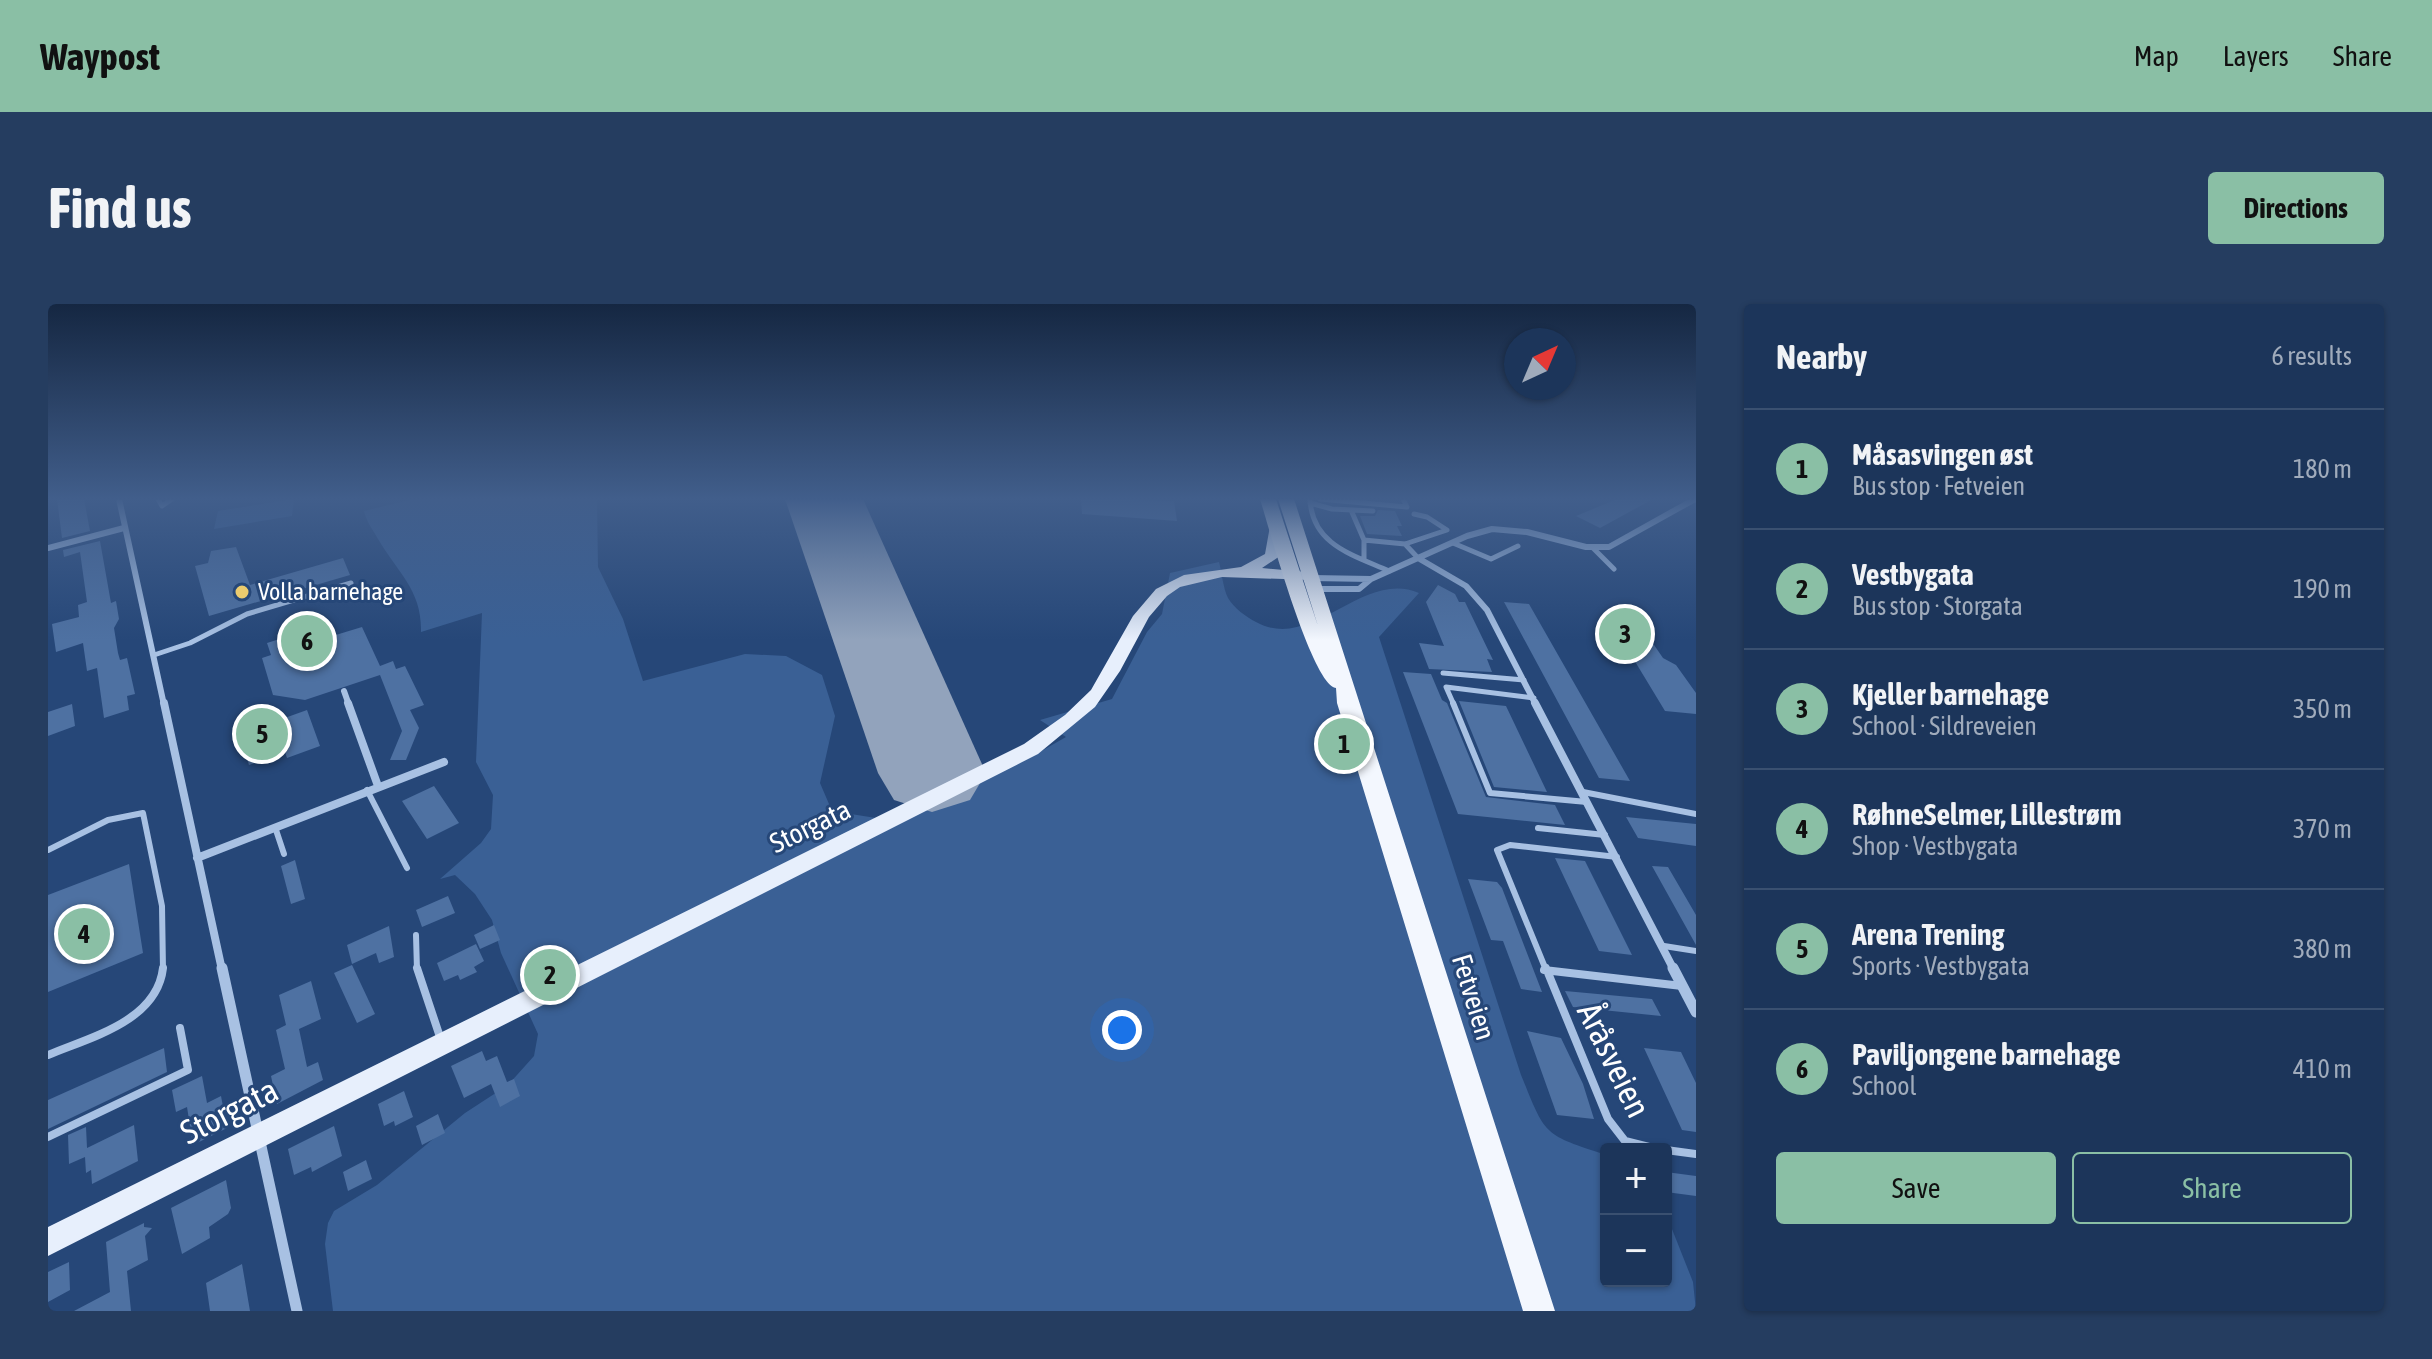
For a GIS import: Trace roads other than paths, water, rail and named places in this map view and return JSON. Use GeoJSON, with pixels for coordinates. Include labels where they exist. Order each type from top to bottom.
{"type":"FeatureCollection","features":[{"type":"Feature","properties":{"kind":"highway","name":"Fetveien"},"geometry":{"type":"LineString","coordinates":[[1287,546],[1344,677],[1347,703],[1539,1311]]}},
{"type":"Feature","properties":{"kind":"highway","name":"Fetveien"},"geometry":{"type":"LineString","coordinates":[[1296,546],[1304,582]]}},
{"type":"Feature","properties":{"kind":"main road"},"geometry":{"type":"LineString","coordinates":[[1236,573],[1259,566],[1272,556],[1274,546]]}},
{"type":"Feature","properties":{"kind":"main road","name":"Storgata"},"geometry":{"type":"LineString","coordinates":[[48,1242],[1031,749],[1057,732],[1093,698],[1133,630],[1164,591],[1185,580],[1236,573],[1304,582]]}},
{"type":"Feature","properties":{"kind":"main road"},"geometry":{"type":"LineString","coordinates":[[1152,604],[1218,583],[1304,582]]}},
{"type":"Feature","properties":{"kind":"street"},"geometry":{"type":"LineString","coordinates":[[128,546],[297,1311]]}},
{"type":"Feature","properties":{"kind":"street"},"geometry":{"type":"LineString","coordinates":[[1304,582],[1359,589],[1371,579],[1446,546]]}},
{"type":"Feature","properties":{"kind":"street"},"geometry":{"type":"LineString","coordinates":[[1583,546],[1607,546]]}},
{"type":"Feature","properties":{"kind":"street"},"geometry":{"type":"LineString","coordinates":[[1418,558],[1458,580],[1480,600],[1696,1012]]}},
{"type":"Feature","properties":{"kind":"street"},"geometry":{"type":"LineString","coordinates":[[1304,582],[1371,579]]}},
{"type":"Feature","properties":{"kind":"street"},"geometry":{"type":"LineString","coordinates":[[344,691],[378,786]]}},
{"type":"Feature","properties":{"kind":"street"},"geometry":{"type":"LineString","coordinates":[[197,858],[444,762]]}},
{"type":"Feature","properties":{"kind":"lane"},"geometry":{"type":"LineString","coordinates":[[1334,546],[1389,571]]}},
{"type":"Feature","properties":{"kind":"lane"},"geometry":{"type":"LineString","coordinates":[[1364,546],[1364,560]]}},
{"type":"Feature","properties":{"kind":"lane"},"geometry":{"type":"LineString","coordinates":[[1407,546],[1418,558]]}},
{"type":"Feature","properties":{"kind":"lane"},"geometry":{"type":"LineString","coordinates":[[1460,546],[1493,559],[1518,546]]}},
{"type":"Feature","properties":{"kind":"lane"},"geometry":{"type":"LineString","coordinates":[[1593,548],[1614,569]]}},
{"type":"Feature","properties":{"kind":"lane"},"geometry":{"type":"LineString","coordinates":[[154,655],[190,643],[247,614],[351,583]]}},
{"type":"Feature","properties":{"kind":"lane"},"geometry":{"type":"LineString","coordinates":[[1443,673],[1524,680]]}},
{"type":"Feature","properties":{"kind":"lane"},"geometry":{"type":"LineString","coordinates":[[1534,698],[1446,687],[1490,793],[1588,802]]}},
{"type":"Feature","properties":{"kind":"lane"},"geometry":{"type":"LineString","coordinates":[[367,790],[407,868]]}},
{"type":"Feature","properties":{"kind":"lane"},"geometry":{"type":"LineString","coordinates":[[1583,792],[1696,814]]}},
{"type":"Feature","properties":{"kind":"lane"},"geometry":{"type":"LineString","coordinates":[[48,850],[127,814],[143,813],[151,837],[163,916],[164,974],[156,996],[140,1010],[48,1055]]}},
{"type":"Feature","properties":{"kind":"lane"},"geometry":{"type":"LineString","coordinates":[[275,827],[284,854]]}},
{"type":"Feature","properties":{"kind":"lane"},"geometry":{"type":"LineString","coordinates":[[1538,828],[1605,835]]}},
{"type":"Feature","properties":{"kind":"lane","name":"Åråsveien"},"geometry":{"type":"LineString","coordinates":[[1617,857],[1510,845],[1498,848],[1544,970],[1614,1131],[1630,1143]]}},
{"type":"Feature","properties":{"kind":"lane"},"geometry":{"type":"LineString","coordinates":[[416,935],[417,970],[443,1043]]}},
{"type":"Feature","properties":{"kind":"lane"},"geometry":{"type":"LineString","coordinates":[[1664,946],[1696,951]]}},
{"type":"Feature","properties":{"kind":"lane","name":"Åråsveien"},"geometry":{"type":"LineString","coordinates":[[1544,970],[1682,986]]}},
{"type":"Feature","properties":{"kind":"lane"},"geometry":{"type":"LineString","coordinates":[[48,1137],[188,1070],[180,1028]]}},
{"type":"Feature","properties":{"kind":"lane"},"geometry":{"type":"LineString","coordinates":[[1672,1151],[1696,1154]]}},
{"type":"Feature","properties":{"kind":"place","name":"Volla barnehage"},"geometry":{"type":"Point","coordinates":[242,592]}},
{"type":"Feature","properties":{"kind":"place","name":"Kjeller barnehage"},"geometry":{"type":"Point","coordinates":[1625,634]}},
{"type":"Feature","properties":{"kind":"place","name":"Paviljongene barnehage"},"geometry":{"type":"Point","coordinates":[307,641]}},
{"type":"Feature","properties":{"kind":"place","name":"Arena Trening"},"geometry":{"type":"Point","coordinates":[262,734]}},
{"type":"Feature","properties":{"kind":"place","name":"Måsasvingen øst"},"geometry":{"type":"Point","coordinates":[1344,744]}},
{"type":"Feature","properties":{"kind":"place","name":"RøhneSelmer, Lillestrøm"},"geometry":{"type":"Point","coordinates":[84,934]}},
{"type":"Feature","properties":{"kind":"place","name":"Vestbygata"},"geometry":{"type":"Point","coordinates":[550,975]}}]}
